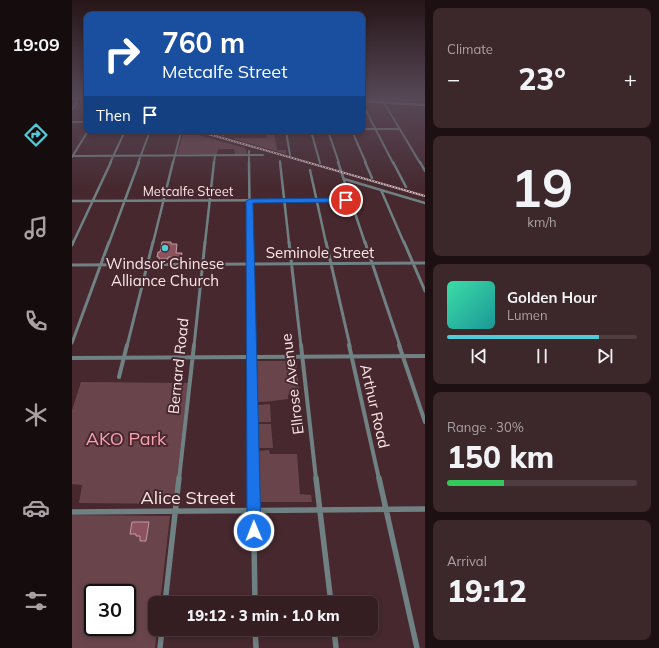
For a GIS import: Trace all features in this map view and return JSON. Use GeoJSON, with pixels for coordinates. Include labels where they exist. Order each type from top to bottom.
{"type":"FeatureCollection","features":[{"type":"Feature","properties":{"kind":"street"},"geometry":{"type":"LineString","coordinates":[[377,130],[406,187]]}},
{"type":"Feature","properties":{"kind":"street"},"geometry":{"type":"LineString","coordinates":[[400,130],[425,171]]}},
{"type":"Feature","properties":{"kind":"street"},"geometry":{"type":"LineString","coordinates":[[72,156],[86,134]]}},
{"type":"Feature","properties":{"kind":"street"},"geometry":{"type":"LineString","coordinates":[[72,245],[124,134]]}},
{"type":"Feature","properties":{"kind":"street"},"geometry":{"type":"LineString","coordinates":[[72,343],[149,134]]}},
{"type":"Feature","properties":{"kind":"street"},"geometry":{"type":"LineString","coordinates":[[119,377],[180,134]]}},
{"type":"Feature","properties":{"kind":"street"},"geometry":{"type":"LineString","coordinates":[[286,134],[290,155]]}},
{"type":"Feature","properties":{"kind":"street"},"geometry":{"type":"LineString","coordinates":[[312,134],[320,163]]}},
{"type":"Feature","properties":{"kind":"street"},"geometry":{"type":"LineString","coordinates":[[329,134],[425,422]]}},
{"type":"Feature","properties":{"kind":"street"},"geometry":{"type":"LineString","coordinates":[[353,134],[372,178]]}},
{"type":"Feature","properties":{"kind":"street"},"geometry":{"type":"LineString","coordinates":[[72,156],[175,156],[249,153],[263,156]]}},
{"type":"Feature","properties":{"kind":"street"},"geometry":{"type":"LineString","coordinates":[[249,153],[255,596]]}},
{"type":"Feature","properties":{"kind":"street","name":"Bernard Road"},"geometry":{"type":"LineString","coordinates":[[166,596],[215,155]]}},
{"type":"Feature","properties":{"kind":"street","name":"Ellrose Avenue"},"geometry":{"type":"LineString","coordinates":[[280,161],[330,596]]}},
{"type":"Feature","properties":{"kind":"street","name":"Arthur Road"},"geometry":{"type":"LineString","coordinates":[[310,170],[417,648]]}},
{"type":"Feature","properties":{"kind":"street"},"geometry":{"type":"LineString","coordinates":[[344,179],[423,202],[425,208]]}},
{"type":"Feature","properties":{"kind":"street"},"geometry":{"type":"LineString","coordinates":[[381,190],[425,291]]}},
{"type":"Feature","properties":{"kind":"street","name":"Metcalfe Street"},"geometry":{"type":"LineString","coordinates":[[72,201],[352,200]]}},
{"type":"Feature","properties":{"kind":"street","name":"Seminole Street"},"geometry":{"type":"LineString","coordinates":[[72,264],[425,263]]}},
{"type":"Feature","properties":{"kind":"street"},"geometry":{"type":"LineString","coordinates":[[72,358],[425,356]]}},
{"type":"Feature","properties":{"kind":"street","name":"Alice Street"},"geometry":{"type":"LineString","coordinates":[[72,512],[425,509]]}},
{"type":"Feature","properties":{"kind":"street"},"geometry":{"type":"LineString","coordinates":[[160,648],[161,636]]}},
{"type":"Feature","properties":{"kind":"street"},"geometry":{"type":"LineString","coordinates":[[256,636],[256,648]]}},
{"type":"Feature","properties":{"kind":"street"},"geometry":{"type":"LineString","coordinates":[[335,636],[336,648]]}},
{"type":"Feature","properties":{"kind":"green space"},"geometry":{"type":"Polygon","coordinates":[[[183,134],[195,134],[245,148],[247,154],[235,154],[234,149],[218,149],[217,154],[177,154],[183,134]]]}},
{"type":"Feature","properties":{"kind":"green space"},"geometry":{"type":"Polygon","coordinates":[[[266,134],[274,134],[277,150],[286,150],[286,154],[234,139],[235,138],[267,138],[266,134]]]}},
{"type":"Feature","properties":{"kind":"green space"},"geometry":{"type":"Polygon","coordinates":[[[257,361],[296,361],[300,395],[288,395],[288,399],[258,402],[257,361]]]}},
{"type":"Feature","properties":{"kind":"green space","name":"AKO Park"},"geometry":{"type":"Polygon","coordinates":[[[81,382],[188,383],[174,504],[79,503],[82,485],[72,484],[72,410],[81,382]]]}},
{"type":"Feature","properties":{"kind":"green space"},"geometry":{"type":"Polygon","coordinates":[[[270,404],[271,422],[258,422],[258,405],[270,404]]]}},
{"type":"Feature","properties":{"kind":"green space"},"geometry":{"type":"Polygon","coordinates":[[[258,424],[271,424],[273,448],[259,448],[258,424]]]}},
{"type":"Feature","properties":{"kind":"green space"},"geometry":{"type":"Polygon","coordinates":[[[269,450],[270,454],[297,454],[300,494],[311,495],[312,502],[260,502],[259,451],[269,450]]]}},
{"type":"Feature","properties":{"kind":"green space"},"geometry":{"type":"Polygon","coordinates":[[[72,515],[170,516],[161,596],[148,596],[148,636],[156,636],[155,648],[72,648],[72,515]]]}},
{"type":"Feature","properties":{"kind":"building","name":"Windsor Chinese Alliance Church"},"geometry":{"type":"Polygon","coordinates":[[[162,242],[177,244],[176,253],[182,253],[181,258],[168,257],[168,259],[159,259],[159,257],[157,257],[158,252],[160,252],[162,242]]]}},
{"type":"Feature","properties":{"kind":"building"},"geometry":{"type":"Polygon","coordinates":[[[132,522],[149,522],[146,541],[140,541],[140,536],[136,536],[136,534],[130,534],[132,522]]]}},
{"type":"Feature","properties":{"kind":"railway"},"geometry":{"type":"LineString","coordinates":[[208,134],[425,196]]}},
{"type":"Feature","properties":{"kind":"place","name":"Windsor Chinese Alliance Church"},"geometry":{"type":"Point","coordinates":[165,248]}},
{"type":"Feature","properties":{"kind":"route"},"geometry":{"type":"LineString","coordinates":[[254,531],[250,201],[346,200]]}}]}
